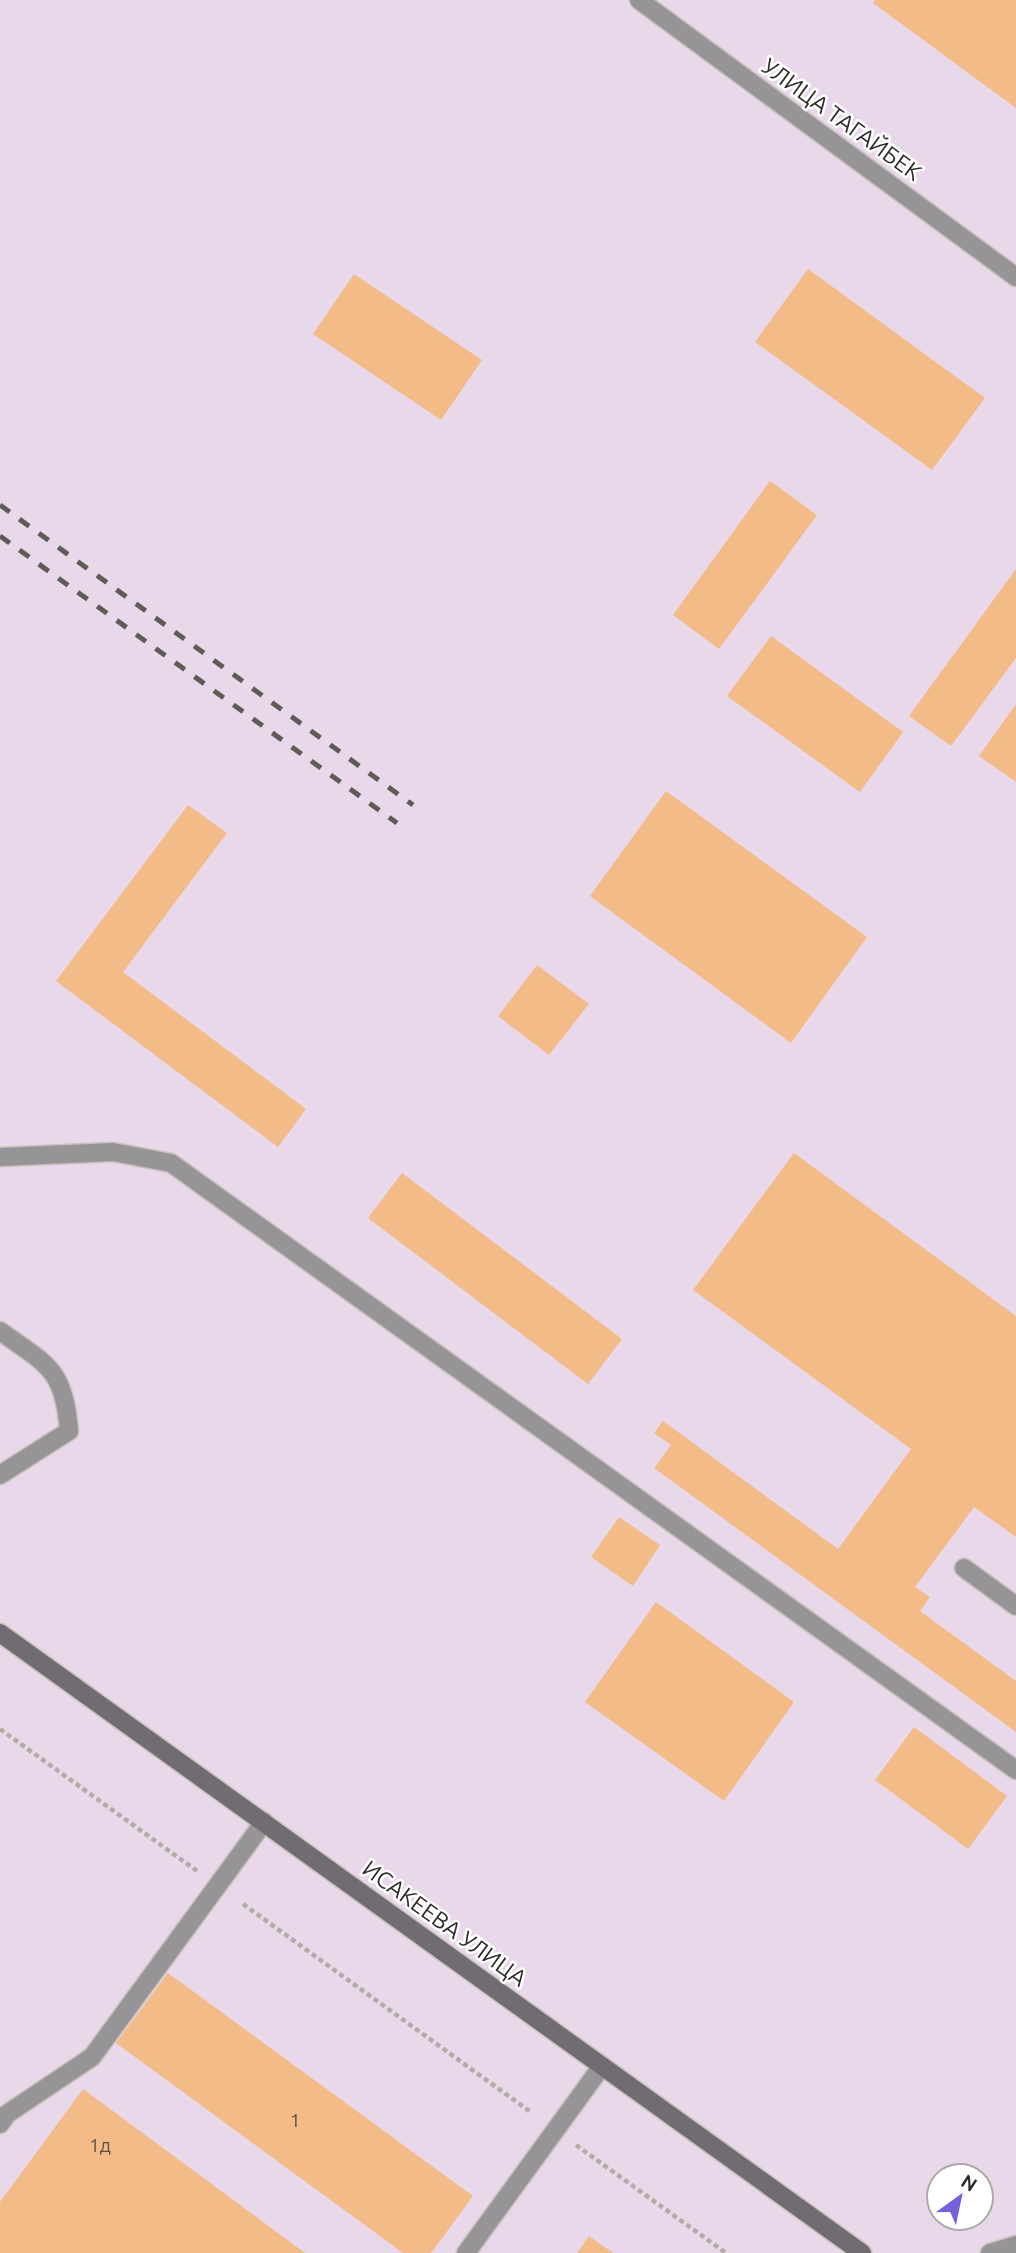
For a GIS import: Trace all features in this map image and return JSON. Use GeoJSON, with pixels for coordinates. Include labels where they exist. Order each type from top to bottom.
{"type":"FeatureCollection","features":[{"type":"Feature","properties":{"kind":"street","name":"УЛИЦА ТАГАЙБЕК"},"geometry":{"type":"LineString","coordinates":[[639,0],[1016,277]]}},
{"type":"Feature","properties":{"kind":"street"},"geometry":{"type":"LineString","coordinates":[[0,1157],[113,1152],[171,1163],[1016,1770]]}},
{"type":"Feature","properties":{"kind":"street"},"geometry":{"type":"LineString","coordinates":[[0,1331],[52,1369],[67,1400],[69,1431],[0,1475]]}},
{"type":"Feature","properties":{"kind":"street"},"geometry":{"type":"LineString","coordinates":[[964,1568],[1016,1606]]}},
{"type":"Feature","properties":{"kind":"street","name":"ИСАКЕЕВА УЛИЦА"},"geometry":{"type":"LineString","coordinates":[[0,1633],[862,2253]]}},
{"type":"Feature","properties":{"kind":"street"},"geometry":{"type":"LineString","coordinates":[[0,2124],[7,2114],[92,2057],[264,1822]]}},
{"type":"Feature","properties":{"kind":"street"},"geometry":{"type":"LineString","coordinates":[[466,2253],[602,2066]]}},
{"type":"Feature","properties":{"kind":"street"},"geometry":{"type":"LineString","coordinates":[[990,2253],[1016,2245]]}},
{"type":"Feature","properties":{"kind":"path"},"geometry":{"type":"LineString","coordinates":[[0,1729],[203,1876]]}},
{"type":"Feature","properties":{"kind":"path"},"geometry":{"type":"LineString","coordinates":[[243,1904],[532,2113]]}},
{"type":"Feature","properties":{"kind":"path"},"geometry":{"type":"LineString","coordinates":[[575,2144],[726,2253]]}},
{"type":"Feature","properties":{"kind":"shaded area"},"geometry":{"type":"Polygon","coordinates":[[[0,0],[1016,0],[1016,2253],[0,2253],[0,0]]]}},
{"type":"Feature","properties":{"kind":"building"},"geometry":{"type":"Polygon","coordinates":[[[875,0],[1016,0],[1016,108],[873,3],[875,0]]]}},
{"type":"Feature","properties":{"kind":"building"},"geometry":{"type":"Polygon","coordinates":[[[808,269],[985,398],[932,470],[755,342],[808,269]]]}},
{"type":"Feature","properties":{"kind":"building"},"geometry":{"type":"Polygon","coordinates":[[[354,274],[482,360],[441,420],[313,334],[354,274]]]}},
{"type":"Feature","properties":{"kind":"building"},"geometry":{"type":"Polygon","coordinates":[[[770,481],[817,515],[719,649],[673,615],[770,481]]]}},
{"type":"Feature","properties":{"kind":"building"},"geometry":{"type":"Polygon","coordinates":[[[1016,569],[1016,658],[951,746],[909,716],[1016,569]]]}},
{"type":"Feature","properties":{"kind":"building"},"geometry":{"type":"Polygon","coordinates":[[[771,636],[903,732],[860,792],[727,696],[771,636]]]}},
{"type":"Feature","properties":{"kind":"building"},"geometry":{"type":"Polygon","coordinates":[[[1016,704],[1016,782],[979,756],[1016,704]]]}},
{"type":"Feature","properties":{"kind":"building"},"geometry":{"type":"Polygon","coordinates":[[[666,791],[867,937],[791,1043],[590,896],[666,791]]]}},
{"type":"Feature","properties":{"kind":"building"},"geometry":{"type":"Polygon","coordinates":[[[188,805],[227,833],[123,972],[306,1109],[278,1147],[56,981],[188,805]]]}},
{"type":"Feature","properties":{"kind":"building"},"geometry":{"type":"Polygon","coordinates":[[[537,965],[589,1004],[549,1055],[498,1016],[537,965]]]}},
{"type":"Feature","properties":{"kind":"building"},"geometry":{"type":"Polygon","coordinates":[[[794,1153],[1016,1316],[1016,1537],[974,1507],[915,1587],[930,1597],[920,1611],[1016,1681],[1016,1732],[654,1468],[671,1445],[654,1433],[663,1421],[838,1549],[911,1449],[693,1290],[794,1153]]]}},
{"type":"Feature","properties":{"kind":"building"},"geometry":{"type":"Polygon","coordinates":[[[402,1173],[622,1339],[588,1384],[368,1218],[402,1173]]]}},
{"type":"Feature","properties":{"kind":"building"},"geometry":{"type":"Polygon","coordinates":[[[619,1517],[660,1545],[633,1586],[591,1557],[619,1517]]]}},
{"type":"Feature","properties":{"kind":"building"},"geometry":{"type":"Polygon","coordinates":[[[656,1602],[794,1702],[724,1801],[585,1702],[656,1602]]]}},
{"type":"Feature","properties":{"kind":"building"},"geometry":{"type":"Polygon","coordinates":[[[914,1727],[1007,1796],[968,1849],[875,1780],[914,1727]]]}},
{"type":"Feature","properties":{"kind":"building"},"geometry":{"type":"Polygon","coordinates":[[[168,1973],[473,2196],[431,2253],[403,2253],[116,2043],[168,1973]]]}},
{"type":"Feature","properties":{"kind":"building"},"geometry":{"type":"Polygon","coordinates":[[[83,2089],[305,2253],[0,2253],[0,2202],[83,2089]]]}},
{"type":"Feature","properties":{"kind":"building"},"geometry":{"type":"Polygon","coordinates":[[[589,2236],[613,2253],[577,2253],[589,2236]]]}},
{"type":"Feature","properties":{"kind":"railway"},"geometry":{"type":"LineString","coordinates":[[0,505],[413,805]]}},
{"type":"Feature","properties":{"kind":"railway"},"geometry":{"type":"LineString","coordinates":[[0,536],[397,823]]}}]}
